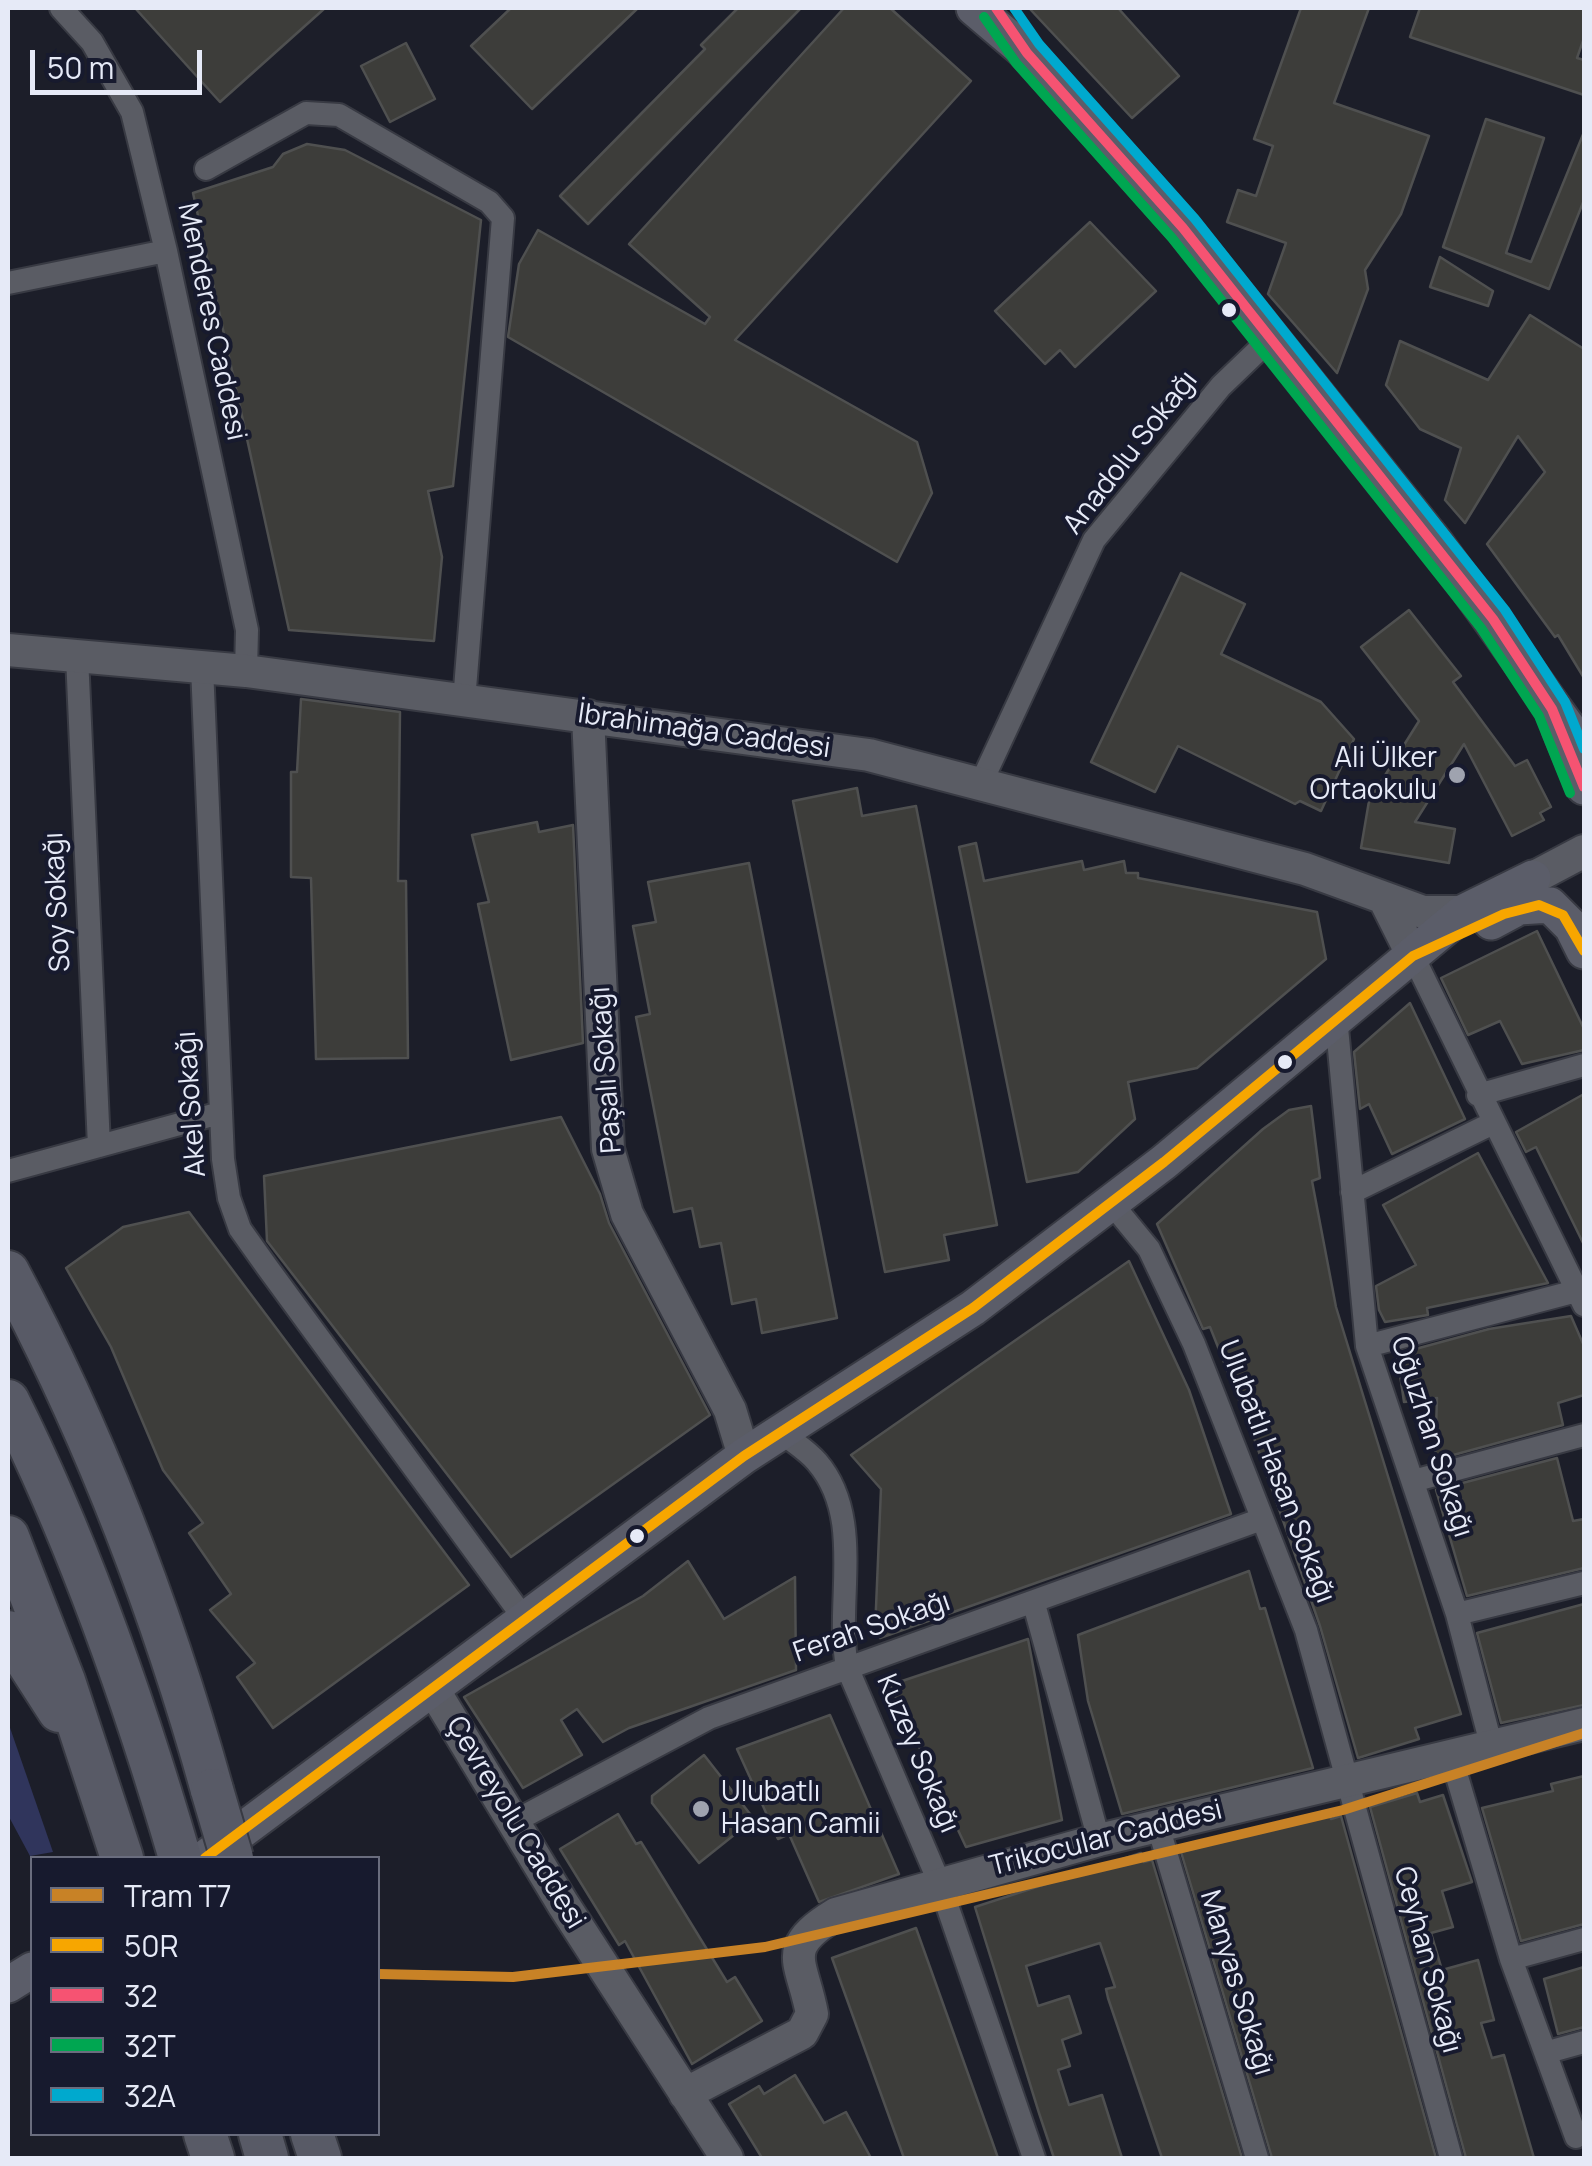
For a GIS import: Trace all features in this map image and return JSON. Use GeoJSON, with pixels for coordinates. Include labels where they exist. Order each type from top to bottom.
{"type":"FeatureCollection","features":[{"type":"Feature","properties":{"kind":"highway"},"geometry":{"type":"LineString","coordinates":[[8,1272],[52,1358],[135,1551],[231,1856]]}},
{"type":"Feature","properties":{"kind":"highway"},"geometry":{"type":"LineString","coordinates":[[8,1401],[78,1561],[175,1841]]}},
{"type":"Feature","properties":{"kind":"highway"},"geometry":{"type":"LineString","coordinates":[[8,1537],[85,1742],[119,1849]]}},
{"type":"Feature","properties":{"kind":"highway"},"geometry":{"type":"LineString","coordinates":[[8,1632],[48,1697],[85,1742]]}},
{"type":"Feature","properties":{"kind":"main road"},"geometry":{"type":"LineString","coordinates":[[974,8],[1027,54],[1183,228],[1493,618],[1552,709],[1584,750]]}},
{"type":"Feature","properties":{"kind":"main road"},"geometry":{"type":"LineString","coordinates":[[996,8],[1027,54]]}},
{"type":"Feature","properties":{"kind":"main road","name":"İbrahimağa Caddesi"},"geometry":{"type":"LineString","coordinates":[[8,650],[246,671],[869,755],[982,781],[1304,869],[1423,912],[1464,912]]}},
{"type":"Feature","properties":{"kind":"main road"},"geometry":{"type":"LineString","coordinates":[[1552,709],[1584,788]]}},
{"type":"Feature","properties":{"kind":"main road","name":"Paşalı Sokağı"},"geometry":{"type":"LineString","coordinates":[[588,716],[608,1149],[627,1214],[730,1410],[744,1456]]}},
{"type":"Feature","properties":{"kind":"main road"},"geometry":{"type":"LineString","coordinates":[[208,1856],[744,1456],[973,1308],[1112,1204],[1464,912],[1584,851]]}},
{"type":"Feature","properties":{"kind":"main road"},"geometry":{"type":"LineString","coordinates":[[1384,898],[1413,956]]}},
{"type":"Feature","properties":{"kind":"main road"},"geometry":{"type":"LineString","coordinates":[[1413,956],[1436,952],[1520,907],[1536,905],[1550,905],[1561,913],[1584,951]]}},
{"type":"Feature","properties":{"kind":"main road","name":"Çevreyolu Caddesi"},"geometry":{"type":"LineString","coordinates":[[433,1689],[726,2158]]}},
{"type":"Feature","properties":{"kind":"main road","name":"Trikocular Caddesi"},"geometry":{"type":"LineString","coordinates":[[685,2094],[802,2032],[812,2014],[800,1980],[800,1951],[807,1932],[836,1914],[938,1882],[1099,1840],[1345,1778],[1450,1753],[1492,1748],[1584,1724]]}},
{"type":"Feature","properties":{"kind":"main road"},"geometry":{"type":"LineString","coordinates":[[8,1985],[30,1971]]}},
{"type":"Feature","properties":{"kind":"street","name":"Menderes Caddesi"},"geometry":{"type":"LineString","coordinates":[[62,8],[92,42],[132,112],[166,251],[247,630],[246,671]]}},
{"type":"Feature","properties":{"kind":"street"},"geometry":{"type":"LineString","coordinates":[[206,170],[306,114],[338,115],[489,202],[502,218],[464,701]]}},
{"type":"Feature","properties":{"kind":"street"},"geometry":{"type":"LineString","coordinates":[[8,283],[166,251]]}},
{"type":"Feature","properties":{"kind":"street","name":"Anadolu Sokağı"},"geometry":{"type":"LineString","coordinates":[[982,781],[1094,540],[1221,386],[1271,338]]}},
{"type":"Feature","properties":{"kind":"street","name":"Soy Sokağı"},"geometry":{"type":"LineString","coordinates":[[77,656],[98,1146]]}},
{"type":"Feature","properties":{"kind":"street","name":"Akel Sokağı"},"geometry":{"type":"LineString","coordinates":[[202,668],[220,1114],[228,1198],[240,1229],[526,1621]]}},
{"type":"Feature","properties":{"kind":"street"},"geometry":{"type":"LineString","coordinates":[[1367,1346],[1582,1295],[1478,1095],[1413,956]]}},
{"type":"Feature","properties":{"kind":"street","name":"Oğuzhan Sokağı"},"geometry":{"type":"LineString","coordinates":[[1336,1017],[1367,1346],[1457,1614],[1492,1748]]}},
{"type":"Feature","properties":{"kind":"street"},"geometry":{"type":"LineString","coordinates":[[1478,1095],[1584,1065]]}},
{"type":"Feature","properties":{"kind":"street"},"geometry":{"type":"LineString","coordinates":[[8,1171],[220,1114]]}},
{"type":"Feature","properties":{"kind":"street"},"geometry":{"type":"LineString","coordinates":[[1352,1192],[1493,1122]]}},
{"type":"Feature","properties":{"kind":"street","name":"Ulubatlı Hasan Sokağı"},"geometry":{"type":"LineString","coordinates":[[1112,1204],[1149,1249],[1187,1328],[1306,1630],[1334,1723],[1345,1778]]}},
{"type":"Feature","properties":{"kind":"street","name":"Kuzey Sokağı"},"geometry":{"type":"LineString","coordinates":[[781,1432],[818,1462],[843,1514],[840,1630],[847,1667],[938,1882],[1034,2158]]}},
{"type":"Feature","properties":{"kind":"street"},"geometry":{"type":"LineString","coordinates":[[1413,1481],[1584,1435]]}},
{"type":"Feature","properties":{"kind":"street","name":"Ferah Sokağı"},"geometry":{"type":"LineString","coordinates":[[515,1821],[709,1718],[1262,1520]]}},
{"type":"Feature","properties":{"kind":"street"},"geometry":{"type":"LineString","coordinates":[[1457,1614],[1584,1583]]}},
{"type":"Feature","properties":{"kind":"street"},"geometry":{"type":"LineString","coordinates":[[1034,1604],[1099,1840]]}},
{"type":"Feature","properties":{"kind":"street"},"geometry":{"type":"LineString","coordinates":[[1450,1753],[1512,1959],[1576,2136]]}},
{"type":"Feature","properties":{"kind":"street","name":"Ceyhan Sokağı"},"geometry":{"type":"LineString","coordinates":[[1345,1778],[1451,2158]]}},
{"type":"Feature","properties":{"kind":"street","name":"Manyas Sokağı"},"geometry":{"type":"LineString","coordinates":[[1158,1826],[1257,2158]]}},
{"type":"Feature","properties":{"kind":"street"},"geometry":{"type":"LineString","coordinates":[[1512,1959],[1584,1939]]}},
{"type":"Feature","properties":{"kind":"street"},"geometry":{"type":"LineString","coordinates":[[1548,2052],[1584,2042]]}},
{"type":"Feature","properties":{"kind":"shaded area"},"geometry":{"type":"Polygon","coordinates":[[[8,1722],[53,1852],[30,1856],[8,1815],[8,1722]]]}},
{"type":"Feature","properties":{"kind":"building"},"geometry":{"type":"Polygon","coordinates":[[[135,8],[325,8],[220,102],[135,8]]]}},
{"type":"Feature","properties":{"kind":"building"},"geometry":{"type":"Polygon","coordinates":[[[511,8],[638,8],[532,109],[471,46],[511,8]]]}},
{"type":"Feature","properties":{"kind":"building"},"geometry":{"type":"Polygon","coordinates":[[[738,8],[801,8],[588,224],[560,196],[705,49],[701,45],[738,8]]]}},
{"type":"Feature","properties":{"kind":"building"},"geometry":{"type":"Polygon","coordinates":[[[844,8],[890,8],[971,81],[735,340],[917,442],[932,493],[897,562],[508,337],[519,264],[538,230],[705,324],[710,317],[629,244],[844,8]]]}},
{"type":"Feature","properties":{"kind":"building"},"geometry":{"type":"Polygon","coordinates":[[[1029,8],[1118,8],[1179,76],[1132,118],[1029,8]]]}},
{"type":"Feature","properties":{"kind":"building"},"geometry":{"type":"Polygon","coordinates":[[[1301,8],[1369,8],[1334,103],[1429,136],[1401,214],[1365,270],[1368,289],[1337,373],[1268,294],[1286,243],[1227,222],[1238,190],[1256,196],[1273,146],[1254,139],[1301,8]]]}},
{"type":"Feature","properties":{"kind":"building"},"geometry":{"type":"Polygon","coordinates":[[[1420,8],[1584,8],[1584,38],[1577,58],[1584,60],[1584,95],[1410,37],[1420,8]]]}},
{"type":"Feature","properties":{"kind":"building"},"geometry":{"type":"Polygon","coordinates":[[[406,43],[435,99],[390,122],[361,66],[406,43]]]}},
{"type":"Feature","properties":{"kind":"building"},"geometry":{"type":"Polygon","coordinates":[[[1486,119],[1544,138],[1506,253],[1531,262],[1584,132],[1584,200],[1549,289],[1443,247],[1486,119]]]}},
{"type":"Feature","properties":{"kind":"building"},"geometry":{"type":"Polygon","coordinates":[[[307,144],[345,150],[481,220],[453,486],[428,491],[442,557],[434,641],[289,630],[193,193],[273,167],[283,154],[307,144]]]}},
{"type":"Feature","properties":{"kind":"building"},"geometry":{"type":"Polygon","coordinates":[[[1090,222],[1156,291],[1075,367],[1060,350],[1045,364],[995,311],[1090,222]]]}},
{"type":"Feature","properties":{"kind":"building"},"geometry":{"type":"Polygon","coordinates":[[[1440,257],[1493,291],[1488,306],[1430,287],[1440,257]]]}},
{"type":"Feature","properties":{"kind":"building"},"geometry":{"type":"Polygon","coordinates":[[[1530,315],[1584,349],[1584,678],[1558,635],[1555,637],[1487,544],[1545,472],[1518,436],[1465,523],[1445,500],[1461,448],[1420,429],[1386,385],[1400,341],[1488,380],[1530,315]]]}},
{"type":"Feature","properties":{"kind":"building"},"geometry":{"type":"Polygon","coordinates":[[[1181,573],[1245,604],[1221,654],[1321,702],[1354,739],[1321,811],[1300,801],[1295,804],[1178,746],[1155,792],[1091,762],[1181,573]]]}},
{"type":"Feature","properties":{"kind":"building"},"geometry":{"type":"Polygon","coordinates":[[[1409,610],[1461,676],[1453,682],[1515,766],[1527,760],[1551,807],[1540,813],[1544,820],[1512,836],[1464,744],[1415,822],[1455,829],[1449,863],[1361,848],[1369,801],[1419,721],[1361,647],[1409,610]]]}},
{"type":"Feature","properties":{"kind":"building"},"geometry":{"type":"Polygon","coordinates":[[[301,699],[400,712],[398,881],[406,881],[408,1058],[316,1059],[311,878],[291,877],[291,772],[297,772],[301,699]]]}},
{"type":"Feature","properties":{"kind":"building"},"geometry":{"type":"Polygon","coordinates":[[[857,788],[862,816],[916,806],[997,1225],[944,1235],[949,1260],[885,1272],[793,801],[857,788]]]}},
{"type":"Feature","properties":{"kind":"building"},"geometry":{"type":"Polygon","coordinates":[[[537,822],[539,832],[573,825],[583,1043],[511,1060],[478,904],[489,902],[472,835],[537,822]]]}},
{"type":"Feature","properties":{"kind":"building"},"geometry":{"type":"Polygon","coordinates":[[[976,843],[984,881],[1082,861],[1084,870],[1124,861],[1126,873],[1138,873],[1138,878],[1317,912],[1326,959],[1197,1068],[1128,1082],[1135,1119],[1078,1172],[1027,1182],[959,847],[976,843]]]}},
{"type":"Feature","properties":{"kind":"building"},"geometry":{"type":"Polygon","coordinates":[[[749,863],[837,1318],[762,1333],[756,1299],[732,1304],[721,1243],[700,1247],[692,1208],[674,1212],[636,1017],[650,1014],[633,926],[656,922],[648,882],[749,863]]]}},
{"type":"Feature","properties":{"kind":"building"},"geometry":{"type":"Polygon","coordinates":[[[1537,931],[1584,1029],[1584,1050],[1522,1064],[1500,1021],[1468,1035],[1441,978],[1537,931]]]}},
{"type":"Feature","properties":{"kind":"building"},"geometry":{"type":"Polygon","coordinates":[[[1410,1003],[1465,1119],[1392,1154],[1369,1104],[1360,1109],[1354,1052],[1410,1003]]]}},
{"type":"Feature","properties":{"kind":"building"},"geometry":{"type":"Polygon","coordinates":[[[1584,1094],[1584,1245],[1536,1147],[1526,1152],[1516,1132],[1584,1094]]]}},
{"type":"Feature","properties":{"kind":"building"},"geometry":{"type":"Polygon","coordinates":[[[1311,1106],[1320,1178],[1312,1181],[1336,1307],[1461,1714],[1415,1728],[1419,1739],[1358,1758],[1320,1626],[1253,1435],[1210,1327],[1203,1329],[1157,1224],[1263,1129],[1289,1110],[1311,1106]]]}},
{"type":"Feature","properties":{"kind":"building"},"geometry":{"type":"Polygon","coordinates":[[[561,1117],[600,1194],[609,1223],[710,1415],[511,1557],[267,1241],[264,1176],[561,1117]]]}},
{"type":"Feature","properties":{"kind":"building"},"geometry":{"type":"Polygon","coordinates":[[[1478,1153],[1548,1283],[1427,1308],[1428,1315],[1385,1322],[1376,1286],[1416,1265],[1383,1205],[1478,1153]]]}},
{"type":"Feature","properties":{"kind":"building"},"geometry":{"type":"Polygon","coordinates":[[[189,1212],[469,1585],[273,1728],[237,1677],[255,1663],[210,1610],[231,1594],[189,1533],[203,1523],[163,1470],[111,1347],[66,1268],[123,1227],[189,1212]]]}},
{"type":"Feature","properties":{"kind":"building"},"geometry":{"type":"Polygon","coordinates":[[[1129,1261],[1189,1390],[1231,1514],[880,1638],[875,1631],[881,1489],[851,1455],[1129,1261]]]}},
{"type":"Feature","properties":{"kind":"building"},"geometry":{"type":"Polygon","coordinates":[[[1571,1316],[1584,1346],[1584,1395],[1558,1403],[1563,1425],[1435,1460],[1437,1398],[1404,1402],[1397,1354],[1489,1329],[1571,1316]]]}},
{"type":"Feature","properties":{"kind":"building"},"geometry":{"type":"Polygon","coordinates":[[[1557,1458],[1573,1521],[1584,1519],[1584,1568],[1467,1596],[1436,1490],[1557,1458]]]}},
{"type":"Feature","properties":{"kind":"building"},"geometry":{"type":"Polygon","coordinates":[[[688,1561],[724,1619],[795,1577],[796,1670],[629,1728],[603,1742],[577,1709],[561,1720],[582,1755],[523,1788],[464,1697],[643,1596],[688,1561]]]}},
{"type":"Feature","properties":{"kind":"building"},"geometry":{"type":"Polygon","coordinates":[[[1249,1571],[1260,1609],[1265,1608],[1313,1768],[1122,1814],[1088,1701],[1078,1635],[1249,1571]]]}},
{"type":"Feature","properties":{"kind":"building"},"geometry":{"type":"Polygon","coordinates":[[[1584,1604],[1584,1705],[1501,1723],[1477,1633],[1584,1604]]]}},
{"type":"Feature","properties":{"kind":"building"},"geometry":{"type":"Polygon","coordinates":[[[1028,1639],[1062,1820],[966,1847],[890,1685],[1028,1639]]]}},
{"type":"Feature","properties":{"kind":"building"},"geometry":{"type":"Polygon","coordinates":[[[830,1715],[899,1874],[819,1902],[789,1834],[778,1839],[737,1749],[830,1715]]]}},
{"type":"Feature","properties":{"kind":"building","name":"Ulubatlı Hasan Camii"},"geometry":{"type":"Polygon","coordinates":[[[704,1755],[754,1819],[699,1863],[652,1803],[652,1796],[704,1755]]]}},
{"type":"Feature","properties":{"kind":"building"},"geometry":{"type":"Polygon","coordinates":[[[1584,1776],[1584,1924],[1521,1941],[1482,1808],[1553,1791],[1551,1784],[1584,1776]]]}},
{"type":"Feature","properties":{"kind":"building"},"geometry":{"type":"Polygon","coordinates":[[[1417,1793],[1420,1802],[1443,1795],[1472,1882],[1442,1891],[1453,1927],[1431,1933],[1442,1970],[1478,1960],[1494,2020],[1481,2023],[1492,2058],[1504,2055],[1534,2158],[1466,2158],[1370,1807],[1417,1793]]]}},
{"type":"Feature","properties":{"kind":"building"},"geometry":{"type":"Polygon","coordinates":[[[1330,1813],[1331,1819],[1341,1816],[1436,2158],[1272,2158],[1181,1852],[1330,1813]]]}},
{"type":"Feature","properties":{"kind":"building"},"geometry":{"type":"Polygon","coordinates":[[[618,1814],[636,1844],[641,1842],[727,1982],[735,1977],[762,2021],[692,2064],[625,1941],[619,1945],[560,1849],[618,1814]]]}},
{"type":"Feature","properties":{"kind":"building"},"geometry":{"type":"Polygon","coordinates":[[[1141,1853],[1144,1862],[1152,1860],[1242,2158],[1162,2158],[1108,1998],[1106,1989],[1115,1987],[1100,1943],[1026,1966],[1038,2006],[1069,1996],[1081,2033],[1062,2040],[1070,2066],[1058,2070],[1069,2105],[1102,2095],[1122,2158],[1054,2158],[1039,2113],[975,1907],[1141,1853]]]}},
{"type":"Feature","properties":{"kind":"building"},"geometry":{"type":"Polygon","coordinates":[[[916,1928],[998,2158],[904,2158],[832,1958],[916,1928]]]}},
{"type":"Feature","properties":{"kind":"building"},"geometry":{"type":"Polygon","coordinates":[[[1584,1967],[1584,2027],[1558,2034],[1544,1979],[1584,1967]]]}},
{"type":"Feature","properties":{"kind":"building"},"geometry":{"type":"Polygon","coordinates":[[[795,2075],[824,2123],[846,2112],[871,2158],[762,2158],[729,2104],[759,2086],[764,2094],[795,2075]]]}},
{"type":"Feature","properties":{"kind":"tram line","name":"T7"},"geometry":{"type":"LineString","coordinates":[[380,1974],[513,1977],[765,1947],[1343,1810],[1584,1733]]}},
{"type":"Feature","properties":{"kind":"transit line","name":"32"},"geometry":{"type":"LineString","coordinates":[[996,8],[1027,53],[1183,228],[1493,619],[1552,709],[1584,787]]}},
{"type":"Feature","properties":{"kind":"transit line","name":"32A"},"geometry":{"type":"LineString","coordinates":[[1014,8],[1039,44],[1195,219],[1505,610],[1565,702],[1584,749]]}},
{"type":"Feature","properties":{"kind":"transit line","name":"32T"},"geometry":{"type":"LineString","coordinates":[[984,17],[1016,63],[1172,238],[1481,628],[1539,716],[1570,793]]}},
{"type":"Feature","properties":{"kind":"transit line","name":"50R"},"geometry":{"type":"LineString","coordinates":[[208,1856],[744,1456],[973,1308],[1164,1162],[1413,956],[1504,914],[1539,905],[1563,915],[1584,951]]}},
{"type":"Feature","properties":{"kind":"place","name":"Ali Ülker Ortaokulu"},"geometry":{"type":"Point","coordinates":[1457,775]}},
{"type":"Feature","properties":{"kind":"place","name":"Ulubatlı Hasan Camii"},"geometry":{"type":"Point","coordinates":[701,1809]}}]}
